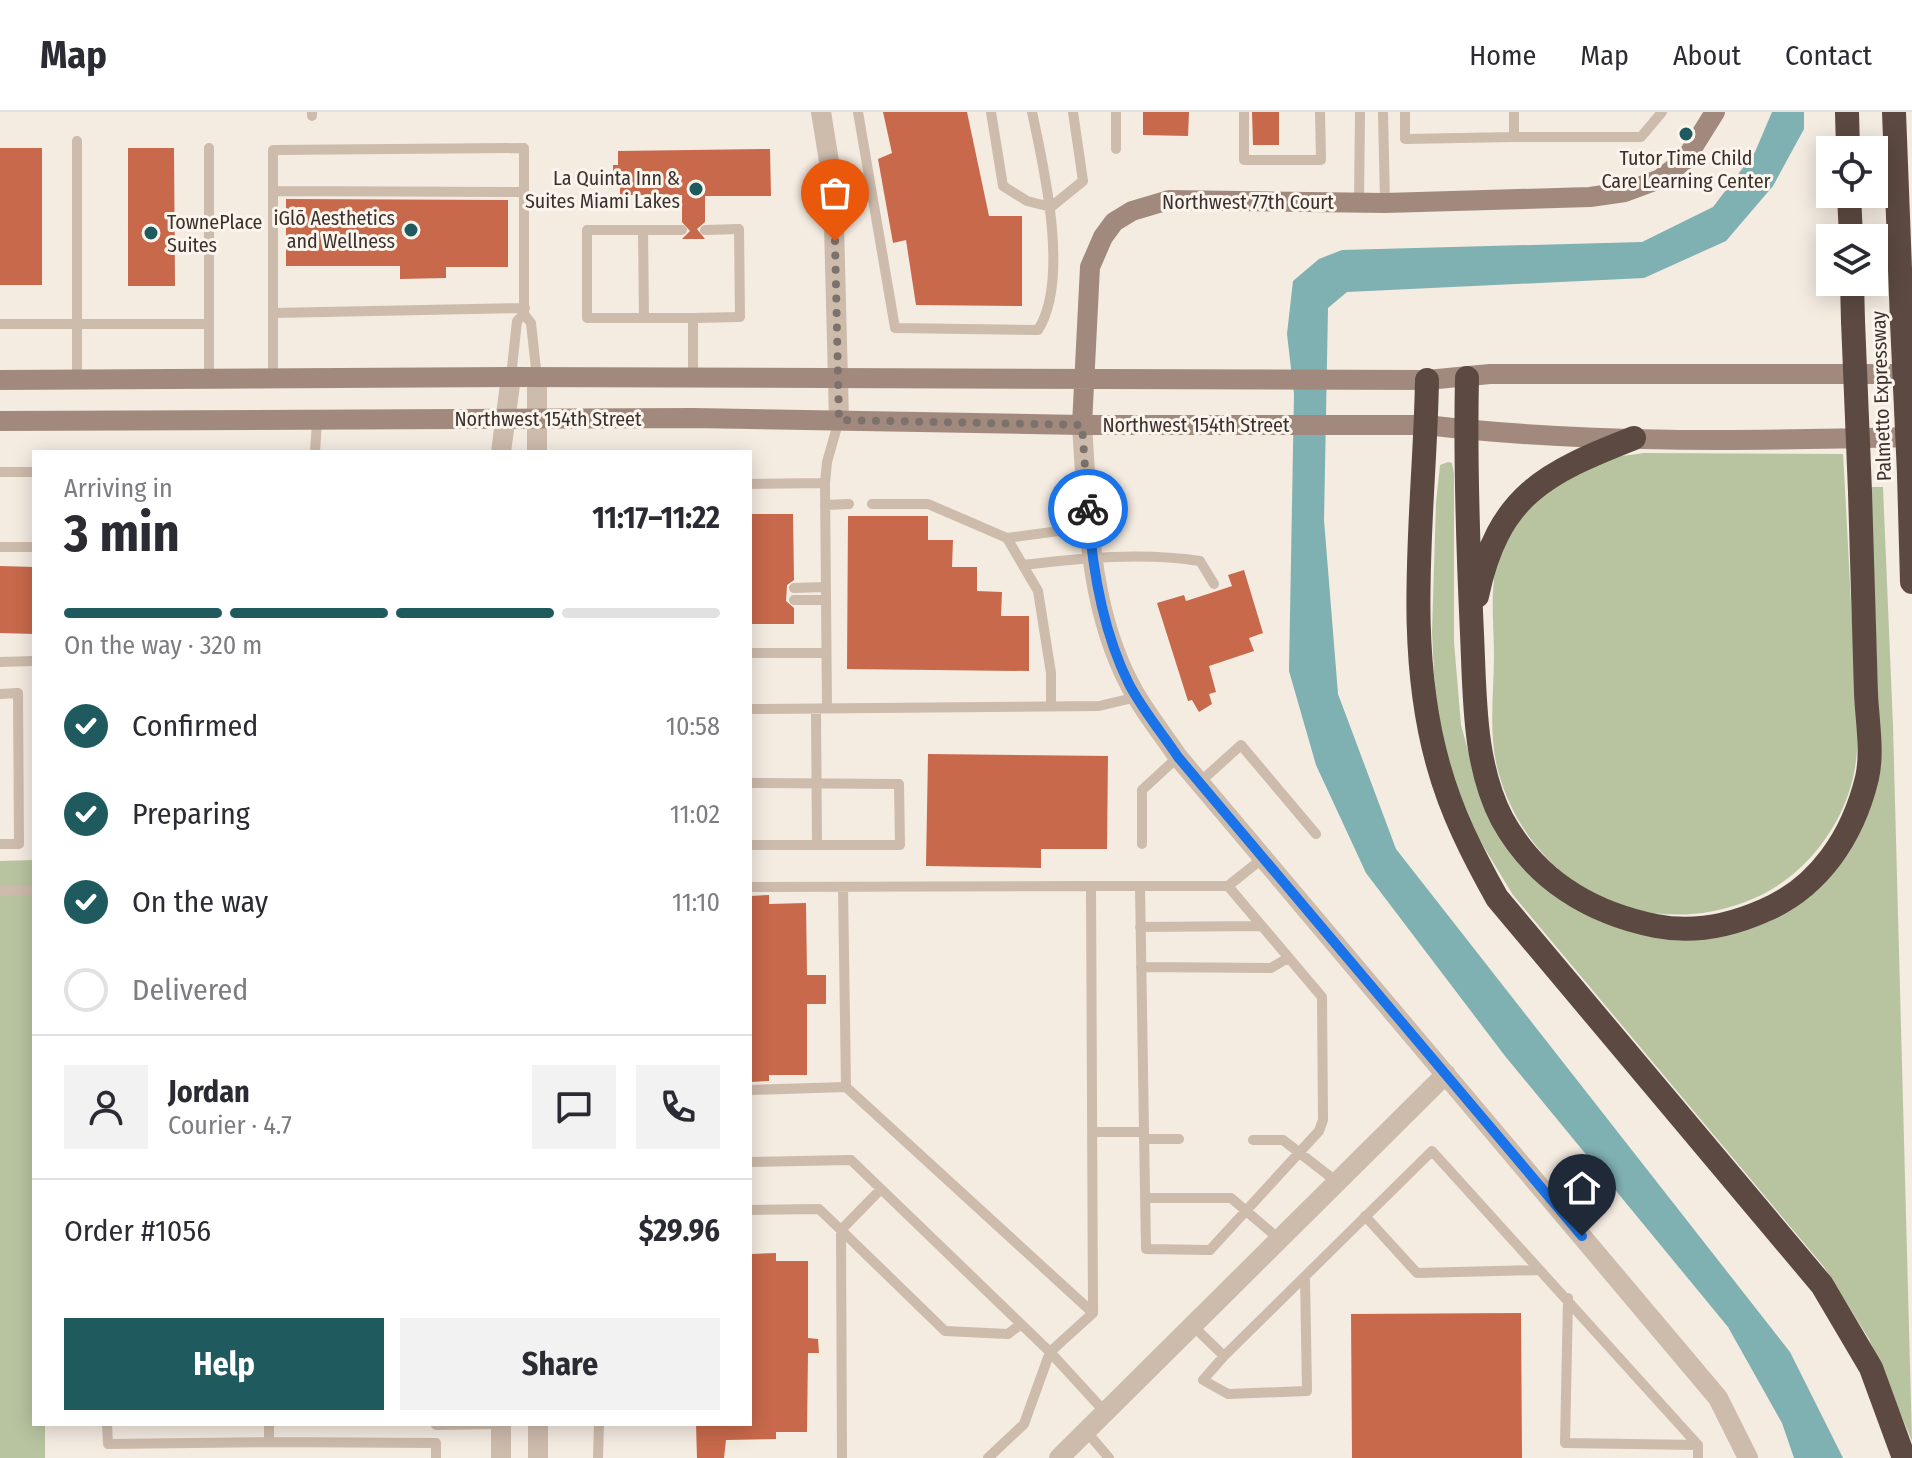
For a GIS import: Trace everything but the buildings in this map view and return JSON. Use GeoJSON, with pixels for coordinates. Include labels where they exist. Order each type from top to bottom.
{"type":"FeatureCollection","features":[{"type":"Feature","properties":{"kind":"highway"},"geometry":{"type":"LineString","coordinates":[[1847,112],[1848,136]]}},
{"type":"Feature","properties":{"kind":"highway","name":"Palmetto Expressway"},"geometry":{"type":"LineString","coordinates":[[1894,112],[1912,582]]}},
{"type":"Feature","properties":{"kind":"highway"},"geometry":{"type":"LineString","coordinates":[[1467,378],[1467,564],[1476,715],[1485,772],[1502,818],[1529,858],[1565,892],[1618,918],[1678,930],[1736,923],[1781,904],[1827,866],[1854,820],[1868,775],[1852,296]]}},
{"type":"Feature","properties":{"kind":"highway"},"geometry":{"type":"LineString","coordinates":[[1427,380],[1418,628],[1426,707],[1435,750],[1462,833],[1497,898],[1822,1285],[1848,1323],[1871,1368],[1904,1458]]}},
{"type":"Feature","properties":{"kind":"highway"},"geometry":{"type":"LineString","coordinates":[[1471,622],[1488,550],[1511,511],[1561,469],[1634,438]]}},
{"type":"Feature","properties":{"kind":"main road","name":"Northwest 77th Court"},"geometry":{"type":"LineString","coordinates":[[1082,425],[1082,380],[1090,267],[1094,251],[1114,222],[1150,203],[1169,200],[1385,203],[1590,197],[1625,192],[1660,179],[1685,160],[1715,112]]}},
{"type":"Feature","properties":{"kind":"main road","name":"Northwest 154th Street"},"geometry":{"type":"LineString","coordinates":[[0,380],[511,377],[1427,380],[1490,374],[1912,374]]}},
{"type":"Feature","properties":{"kind":"main road","name":"Northwest 154th Street"},"geometry":{"type":"LineString","coordinates":[[0,421],[839,420],[1082,425],[1426,425],[1466,430],[1634,438],[1912,437]]}},
{"type":"Feature","properties":{"kind":"street"},"geometry":{"type":"LineString","coordinates":[[821,112],[833,186],[839,420]]}},
{"type":"Feature","properties":{"kind":"street"},"geometry":{"type":"LineString","coordinates":[[501,450],[511,377]]}},
{"type":"Feature","properties":{"kind":"street"},"geometry":{"type":"LineString","coordinates":[[537,378],[537,450]]}},
{"type":"Feature","properties":{"kind":"street","name":"Northwest 77th Court"},"geometry":{"type":"LineString","coordinates":[[1082,425],[1092,557],[1105,623],[1137,697],[1178,757],[1718,1398],[1748,1458]]}},
{"type":"Feature","properties":{"kind":"street"},"geometry":{"type":"LineString","coordinates":[[1059,1458],[1446,1074]]}},
{"type":"Feature","properties":{"kind":"street"},"geometry":{"type":"LineString","coordinates":[[499,1426],[501,1458]]}},
{"type":"Feature","properties":{"kind":"street"},"geometry":{"type":"LineString","coordinates":[[538,1426],[538,1458]]}},
{"type":"Feature","properties":{"kind":"lane"},"geometry":{"type":"LineString","coordinates":[[858,112],[895,328],[1038,330],[1050,311],[1051,207],[1032,112]]}},
{"type":"Feature","properties":{"kind":"lane"},"geometry":{"type":"LineString","coordinates":[[991,112],[1003,186],[1027,201],[1051,207]]}},
{"type":"Feature","properties":{"kind":"lane"},"geometry":{"type":"LineString","coordinates":[[1051,207],[1083,181],[1073,112]]}},
{"type":"Feature","properties":{"kind":"lane"},"geometry":{"type":"LineString","coordinates":[[1116,112],[1116,149]]}},
{"type":"Feature","properties":{"kind":"lane"},"geometry":{"type":"LineString","coordinates":[[1244,112],[1244,160],[1321,160],[1320,112]]}},
{"type":"Feature","properties":{"kind":"lane"},"geometry":{"type":"LineString","coordinates":[[1359,202],[1360,112]]}},
{"type":"Feature","properties":{"kind":"lane"},"geometry":{"type":"LineString","coordinates":[[1383,112],[1385,203]]}},
{"type":"Feature","properties":{"kind":"lane"},"geometry":{"type":"LineString","coordinates":[[1405,112],[1405,139]]}},
{"type":"Feature","properties":{"kind":"lane"},"geometry":{"type":"LineString","coordinates":[[1514,112],[1514,137]]}},
{"type":"Feature","properties":{"kind":"lane"},"geometry":{"type":"LineString","coordinates":[[1384,140],[1641,137],[1662,112]]}},
{"type":"Feature","properties":{"kind":"lane"},"geometry":{"type":"LineString","coordinates":[[77,141],[77,380]]}},
{"type":"Feature","properties":{"kind":"lane"},"geometry":{"type":"LineString","coordinates":[[209,148],[209,379]]}},
{"type":"Feature","properties":{"kind":"lane"},"geometry":{"type":"LineString","coordinates":[[273,379],[273,150],[524,148],[525,311],[531,323],[537,378]]}},
{"type":"Feature","properties":{"kind":"lane"},"geometry":{"type":"LineString","coordinates":[[273,191],[524,192]]}},
{"type":"Feature","properties":{"kind":"lane"},"geometry":{"type":"LineString","coordinates":[[682,230],[587,230],[587,318],[740,317],[739,229],[705,230]]}},
{"type":"Feature","properties":{"kind":"lane"},"geometry":{"type":"LineString","coordinates":[[643,230],[644,318]]}},
{"type":"Feature","properties":{"kind":"lane"},"geometry":{"type":"LineString","coordinates":[[273,313],[525,311]]}},
{"type":"Feature","properties":{"kind":"lane"},"geometry":{"type":"LineString","coordinates":[[511,377],[517,321],[525,311]]}},
{"type":"Feature","properties":{"kind":"lane"},"geometry":{"type":"LineString","coordinates":[[693,318],[693,378]]}},
{"type":"Feature","properties":{"kind":"lane"},"geometry":{"type":"LineString","coordinates":[[0,324],[209,324]]}},
{"type":"Feature","properties":{"kind":"lane"},"geometry":{"type":"LineString","coordinates":[[817,845],[816,783],[826,653],[825,483],[827,462],[839,420]]}},
{"type":"Feature","properties":{"kind":"lane"},"geometry":{"type":"LineString","coordinates":[[315,450],[317,422]]}},
{"type":"Feature","properties":{"kind":"lane"},"geometry":{"type":"LineString","coordinates":[[0,472],[32,472]]}},
{"type":"Feature","properties":{"kind":"lane"},"geometry":{"type":"LineString","coordinates":[[752,484],[825,483]]}},
{"type":"Feature","properties":{"kind":"lane"},"geometry":{"type":"LineString","coordinates":[[825,505],[849,504]]}},
{"type":"Feature","properties":{"kind":"lane"},"geometry":{"type":"LineString","coordinates":[[872,504],[928,504],[1007,538],[1089,527]]}},
{"type":"Feature","properties":{"kind":"lane"},"geometry":{"type":"LineString","coordinates":[[1007,538],[1038,591],[1051,673],[1051,706]]}},
{"type":"Feature","properties":{"kind":"lane"},"geometry":{"type":"LineString","coordinates":[[0,547],[32,547]]}},
{"type":"Feature","properties":{"kind":"lane"},"geometry":{"type":"LineString","coordinates":[[1023,565],[1092,557],[1200,561],[1214,584]]}},
{"type":"Feature","properties":{"kind":"lane"},"geometry":{"type":"LineString","coordinates":[[794,588],[825,587]]}},
{"type":"Feature","properties":{"kind":"lane"},"geometry":{"type":"LineString","coordinates":[[794,600],[826,600]]}},
{"type":"Feature","properties":{"kind":"lane"},"geometry":{"type":"LineString","coordinates":[[752,653],[826,653]]}},
{"type":"Feature","properties":{"kind":"lane"},"geometry":{"type":"LineString","coordinates":[[0,662],[32,661]]}},
{"type":"Feature","properties":{"kind":"lane"},"geometry":{"type":"LineString","coordinates":[[0,694],[18,693],[19,844],[0,844]]}},
{"type":"Feature","properties":{"kind":"lane"},"geometry":{"type":"LineString","coordinates":[[752,709],[1099,706],[1137,697]]}},
{"type":"Feature","properties":{"kind":"lane"},"geometry":{"type":"LineString","coordinates":[[1200,782],[1241,745],[1316,834]]}},
{"type":"Feature","properties":{"kind":"lane"},"geometry":{"type":"LineString","coordinates":[[1142,844],[1142,790],[1178,757]]}},
{"type":"Feature","properties":{"kind":"lane"},"geometry":{"type":"LineString","coordinates":[[752,783],[899,784],[900,845],[752,845]]}},
{"type":"Feature","properties":{"kind":"lane"},"geometry":{"type":"LineString","coordinates":[[752,887],[1228,886],[1263,858]]}},
{"type":"Feature","properties":{"kind":"lane"},"geometry":{"type":"LineString","coordinates":[[988,1458],[1024,1424],[1050,1352],[1093,1313],[1091,886]]}},
{"type":"Feature","properties":{"kind":"lane"},"geometry":{"type":"LineString","coordinates":[[1140,886],[1146,1249],[1210,1250],[1319,1131],[1323,1120],[1322,997],[1228,886]]}},
{"type":"Feature","properties":{"kind":"lane"},"geometry":{"type":"LineString","coordinates":[[843,887],[846,1087]]}},
{"type":"Feature","properties":{"kind":"lane"},"geometry":{"type":"LineString","coordinates":[[0,891],[32,890]]}},
{"type":"Feature","properties":{"kind":"lane"},"geometry":{"type":"LineString","coordinates":[[1140,927],[1260,926]]}},
{"type":"Feature","properties":{"kind":"lane"},"geometry":{"type":"LineString","coordinates":[[1141,967],[1271,968],[1288,958]]}},
{"type":"Feature","properties":{"kind":"lane"},"geometry":{"type":"LineString","coordinates":[[752,1090],[846,1087],[1093,1313]]}},
{"type":"Feature","properties":{"kind":"lane"},"geometry":{"type":"LineString","coordinates":[[1092,1132],[1179,1139]]}},
{"type":"Feature","properties":{"kind":"lane"},"geometry":{"type":"LineString","coordinates":[[1253,1140],[1283,1140],[1337,1182]]}},
{"type":"Feature","properties":{"kind":"lane"},"geometry":{"type":"LineString","coordinates":[[1305,1277],[1307,1391],[1228,1394],[1203,1380],[1224,1356],[1432,1151],[1698,1445],[1698,1458]]}},
{"type":"Feature","properties":{"kind":"lane"},"geometry":{"type":"LineString","coordinates":[[752,1162],[851,1160],[1050,1352],[1105,1412]]}},
{"type":"Feature","properties":{"kind":"lane"},"geometry":{"type":"LineString","coordinates":[[842,1458],[841,1230],[881,1189]]}},
{"type":"Feature","properties":{"kind":"lane"},"geometry":{"type":"LineString","coordinates":[[1146,1198],[1231,1198],[1248,1209],[1279,1239]]}},
{"type":"Feature","properties":{"kind":"lane"},"geometry":{"type":"LineString","coordinates":[[752,1210],[819,1209],[945,1331],[1008,1334],[1021,1324]]}},
{"type":"Feature","properties":{"kind":"lane"},"geometry":{"type":"LineString","coordinates":[[1365,1216],[1417,1273],[1540,1270]]}},
{"type":"Feature","properties":{"kind":"lane"},"geometry":{"type":"LineString","coordinates":[[1568,1298],[1565,1443],[1698,1445]]}},
{"type":"Feature","properties":{"kind":"lane"},"geometry":{"type":"LineString","coordinates":[[1192,1325],[1224,1356]]}},
{"type":"Feature","properties":{"kind":"lane"},"geometry":{"type":"LineString","coordinates":[[107,1426],[108,1444],[436,1443]]}},
{"type":"Feature","properties":{"kind":"lane"},"geometry":{"type":"LineString","coordinates":[[269,1426],[269,1442]]}},
{"type":"Feature","properties":{"kind":"lane"},"geometry":{"type":"LineString","coordinates":[[436,1426],[436,1458]]}},
{"type":"Feature","properties":{"kind":"lane"},"geometry":{"type":"LineString","coordinates":[[598,1458],[599,1426]]}},
{"type":"Feature","properties":{"kind":"lane"},"geometry":{"type":"LineString","coordinates":[[1086,1431],[1109,1458]]}},
{"type":"Feature","properties":{"kind":"green space"},"geometry":{"type":"Polygon","coordinates":[[[1644,453],[1843,454],[1858,717],[1853,778],[1847,798],[1827,836],[1799,869],[1745,902],[1705,913],[1665,914],[1627,907],[1592,893],[1561,871],[1534,843],[1513,810],[1495,757],[1492,728],[1493,596],[1496,567],[1506,540],[1540,497],[1573,471],[1598,460],[1644,453]]]}},
{"type":"Feature","properties":{"kind":"green space"},"geometry":{"type":"Polygon","coordinates":[[[1452,463],[1454,474],[1454,642],[1461,725],[1472,765],[1558,898],[1601,922],[1647,936],[1811,888],[1880,749],[1871,501],[1872,487],[1883,487],[1893,726],[1912,1441],[1869,1339],[1824,1267],[1513,895],[1479,839],[1454,780],[1436,715],[1432,632],[1436,503],[1440,465],[1452,463]]]}},
{"type":"Feature","properties":{"kind":"green space"},"geometry":{"type":"Polygon","coordinates":[[[32,860],[32,1426],[45,1426],[45,1458],[0,1458],[0,861],[32,860]]]}},
{"type":"Feature","properties":{"kind":"water"},"geometry":{"type":"Polygon","coordinates":[[[1772,112],[1804,112],[1804,129],[1773,186],[1726,241],[1644,278],[1347,292],[1328,308],[1324,520],[1338,694],[1396,849],[1790,1352],[1843,1458],[1794,1458],[1782,1423],[1728,1327],[1505,1056],[1366,873],[1316,765],[1289,671],[1294,394],[1287,334],[1293,281],[1319,259],[1342,250],[1642,242],[1713,207],[1755,152],[1772,112]]]}},
{"type":"Feature","properties":{"kind":"way so far"},"geometry":{"type":"LineString","coordinates":[[835,241],[839,420],[1082,425],[1088,509]]}},
{"type":"Feature","properties":{"kind":"place","name":"Tutor Time Child Care Learning Center"},"geometry":{"type":"Point","coordinates":[1686,134]}},
{"type":"Feature","properties":{"kind":"place","name":"La Quinta Inn & Suites Miami Lakes"},"geometry":{"type":"Point","coordinates":[696,189]}},
{"type":"Feature","properties":{"kind":"place","name":"iGlō Aesthetics and Wellness"},"geometry":{"type":"Point","coordinates":[411,230]}},
{"type":"Feature","properties":{"kind":"place","name":"TownePlace Suites"},"geometry":{"type":"Point","coordinates":[151,233]}},
{"type":"Feature","properties":{"kind":"route"},"geometry":{"type":"LineString","coordinates":[[1088,509],[1092,557],[1105,623],[1129,685],[1178,757],[1582,1236]]}}]}
